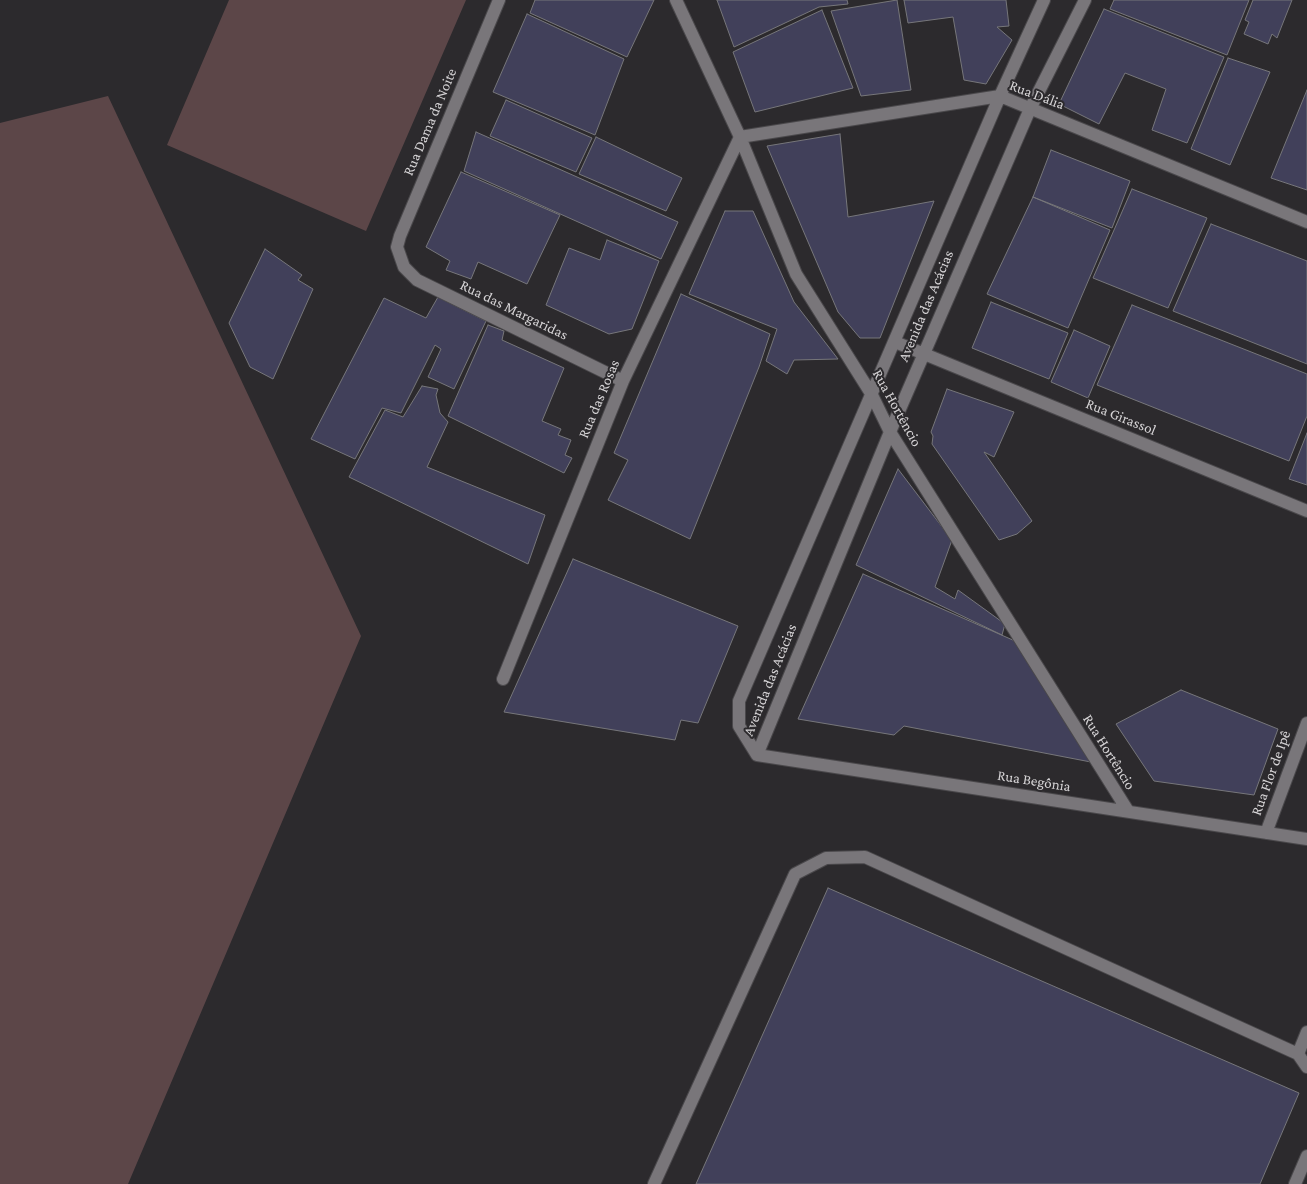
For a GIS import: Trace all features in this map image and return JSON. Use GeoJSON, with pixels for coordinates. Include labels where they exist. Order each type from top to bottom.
{"type":"FeatureCollection","features":[{"type":"Feature","properties":{"kind":"street","name":"Rua Dama da Noite"},"geometry":{"type":"LineString","coordinates":[[401,258],[397,247],[400,236],[499,0]]}},
{"type":"Feature","properties":{"kind":"street","name":"Rua Hortêncio"},"geometry":{"type":"LineString","coordinates":[[676,0],[740,137],[796,274],[872,395],[890,432],[1128,812]]}},
{"type":"Feature","properties":{"kind":"street","name":"Avenida das Acácias"},"geometry":{"type":"LineString","coordinates":[[757,755],[739,726],[739,701],[1000,96],[1044,0]]}},
{"type":"Feature","properties":{"kind":"street","name":"Avenida das Acácias"},"geometry":{"type":"LineString","coordinates":[[757,755],[923,354],[1030,108],[1085,0]]}},
{"type":"Feature","properties":{"kind":"street","name":"Rua Dália"},"geometry":{"type":"LineString","coordinates":[[740,137],[1000,96],[1307,222]]}},
{"type":"Feature","properties":{"kind":"street","name":"Rua das Rosas"},"geometry":{"type":"LineString","coordinates":[[503,679],[623,380],[740,137]]}},
{"type":"Feature","properties":{"kind":"street","name":"Rua das Margaridas"},"geometry":{"type":"LineString","coordinates":[[401,258],[404,267],[417,280],[623,380]]}},
{"type":"Feature","properties":{"kind":"street","name":"Rua Girassol"},"geometry":{"type":"LineString","coordinates":[[895,342],[1307,511]]}},
{"type":"Feature","properties":{"kind":"street","name":"Rua Flor de Ipê"},"geometry":{"type":"LineString","coordinates":[[1266,833],[1307,723]]}},
{"type":"Feature","properties":{"kind":"street","name":"Rua Begônia"},"geometry":{"type":"LineString","coordinates":[[757,755],[1307,839]]}},
{"type":"Feature","properties":{"kind":"street"},"geometry":{"type":"LineString","coordinates":[[654,1184],[794,874],[826,858],[866,857],[1298,1054],[1307,1066]]}},
{"type":"Feature","properties":{"kind":"street"},"geometry":{"type":"LineString","coordinates":[[1298,1054],[1307,1032]]}},
{"type":"Feature","properties":{"kind":"street"},"geometry":{"type":"LineString","coordinates":[[1295,1184],[1307,1156]]}},
{"type":"Feature","properties":{"kind":"shaded area"},"geometry":{"type":"Polygon","coordinates":[[[229,0],[466,0],[366,231],[167,145],[229,0]]]}},
{"type":"Feature","properties":{"kind":"shaded area"},"geometry":{"type":"Polygon","coordinates":[[[108,96],[361,636],[128,1184],[0,1184],[0,123],[108,96]]]}},
{"type":"Feature","properties":{"kind":"building"},"geometry":{"type":"Polygon","coordinates":[[[535,0],[654,0],[627,57],[530,13],[535,0]]]}},
{"type":"Feature","properties":{"kind":"building"},"geometry":{"type":"Polygon","coordinates":[[[717,0],[847,0],[848,4],[819,7],[734,47],[717,0]]]}},
{"type":"Feature","properties":{"kind":"building"},"geometry":{"type":"Polygon","coordinates":[[[897,0],[911,90],[861,96],[831,11],[897,0]]]}},
{"type":"Feature","properties":{"kind":"building"},"geometry":{"type":"Polygon","coordinates":[[[904,0],[1006,0],[1009,26],[997,27],[1012,40],[986,84],[964,80],[953,17],[908,23],[904,0]]]}},
{"type":"Feature","properties":{"kind":"building"},"geometry":{"type":"Polygon","coordinates":[[[1114,0],[1249,0],[1227,55],[1110,9],[1114,0]]]}},
{"type":"Feature","properties":{"kind":"building"},"geometry":{"type":"Polygon","coordinates":[[[1253,0],[1292,0],[1277,38],[1272,34],[1268,44],[1244,34],[1249,22],[1245,20],[1253,0]]]}},
{"type":"Feature","properties":{"kind":"building"},"geometry":{"type":"Polygon","coordinates":[[[1104,9],[1224,57],[1187,143],[1152,130],[1166,89],[1125,73],[1099,124],[1059,104],[1104,9]]]}},
{"type":"Feature","properties":{"kind":"building"},"geometry":{"type":"Polygon","coordinates":[[[822,10],[853,88],[755,112],[733,52],[822,10]]]}},
{"type":"Feature","properties":{"kind":"building"},"geometry":{"type":"Polygon","coordinates":[[[527,14],[624,59],[595,135],[493,92],[527,14]]]}},
{"type":"Feature","properties":{"kind":"building"},"geometry":{"type":"Polygon","coordinates":[[[1228,58],[1270,72],[1230,165],[1191,149],[1228,58]]]}},
{"type":"Feature","properties":{"kind":"building"},"geometry":{"type":"Polygon","coordinates":[[[1307,90],[1307,190],[1271,178],[1307,90]]]}},
{"type":"Feature","properties":{"kind":"building"},"geometry":{"type":"Polygon","coordinates":[[[506,100],[592,138],[576,172],[490,136],[506,100]]]}},
{"type":"Feature","properties":{"kind":"building"},"geometry":{"type":"Polygon","coordinates":[[[476,132],[678,222],[661,259],[464,171],[476,132]]]}},
{"type":"Feature","properties":{"kind":"building"},"geometry":{"type":"Polygon","coordinates":[[[840,134],[848,217],[934,201],[880,338],[860,338],[838,312],[767,146],[840,134]]]}},
{"type":"Feature","properties":{"kind":"building"},"geometry":{"type":"Polygon","coordinates":[[[596,137],[682,178],[666,211],[579,174],[596,137]]]}},
{"type":"Feature","properties":{"kind":"building"},"geometry":{"type":"Polygon","coordinates":[[[1051,150],[1130,181],[1112,228],[1033,197],[1051,150]]]}},
{"type":"Feature","properties":{"kind":"building"},"geometry":{"type":"Polygon","coordinates":[[[461,172],[560,215],[527,284],[478,262],[471,279],[446,270],[450,261],[426,247],[461,172]]]}},
{"type":"Feature","properties":{"kind":"building"},"geometry":{"type":"Polygon","coordinates":[[[1132,189],[1207,218],[1168,308],[1093,278],[1132,189]]]}},
{"type":"Feature","properties":{"kind":"building"},"geometry":{"type":"Polygon","coordinates":[[[1033,197],[1110,230],[1068,328],[987,294],[1033,197]]]}},
{"type":"Feature","properties":{"kind":"building"},"geometry":{"type":"Polygon","coordinates":[[[725,211],[753,211],[794,302],[838,359],[794,360],[787,374],[766,361],[777,329],[689,294],[725,211]]]}},
{"type":"Feature","properties":{"kind":"building"},"geometry":{"type":"Polygon","coordinates":[[[1211,224],[1307,261],[1307,364],[1173,311],[1211,224]]]}},
{"type":"Feature","properties":{"kind":"building"},"geometry":{"type":"Polygon","coordinates":[[[607,240],[659,261],[632,329],[609,334],[546,305],[569,248],[600,260],[607,240]]]}},
{"type":"Feature","properties":{"kind":"building"},"geometry":{"type":"Polygon","coordinates":[[[265,249],[302,275],[298,280],[313,289],[273,379],[250,367],[229,323],[265,249]]]}},
{"type":"Feature","properties":{"kind":"building"},"geometry":{"type":"Polygon","coordinates":[[[681,294],[770,334],[759,367],[690,539],[608,500],[628,460],[614,453],[681,294]]]}},
{"type":"Feature","properties":{"kind":"building"},"geometry":{"type":"Polygon","coordinates":[[[438,297],[486,321],[454,389],[428,377],[441,349],[435,345],[401,413],[382,408],[355,459],[311,439],[384,298],[426,318],[438,297]]]}},
{"type":"Feature","properties":{"kind":"building"},"geometry":{"type":"Polygon","coordinates":[[[991,302],[1068,333],[1049,379],[972,348],[991,302]]]}},
{"type":"Feature","properties":{"kind":"building"},"geometry":{"type":"Polygon","coordinates":[[[1132,305],[1307,374],[1307,416],[1289,461],[1097,385],[1132,305]]]}},
{"type":"Feature","properties":{"kind":"building"},"geometry":{"type":"Polygon","coordinates":[[[488,325],[504,331],[502,340],[564,368],[542,421],[561,429],[558,435],[571,440],[565,455],[572,458],[564,473],[448,416],[488,325]]]}},
{"type":"Feature","properties":{"kind":"building"},"geometry":{"type":"Polygon","coordinates":[[[1074,330],[1110,346],[1088,398],[1051,382],[1074,330]]]}},
{"type":"Feature","properties":{"kind":"building"},"geometry":{"type":"Polygon","coordinates":[[[422,386],[438,389],[436,395],[440,413],[448,422],[427,467],[545,515],[528,564],[349,477],[385,410],[403,417],[422,386]]]}},
{"type":"Feature","properties":{"kind":"building"},"geometry":{"type":"Polygon","coordinates":[[[947,389],[1014,412],[994,457],[984,452],[1032,521],[1017,534],[999,540],[932,444],[933,436],[931,432],[947,389]]]}},
{"type":"Feature","properties":{"kind":"building"},"geometry":{"type":"Polygon","coordinates":[[[1307,433],[1307,485],[1289,479],[1307,433]]]}},
{"type":"Feature","properties":{"kind":"building"},"geometry":{"type":"Polygon","coordinates":[[[898,469],[952,540],[935,587],[955,599],[958,590],[1005,624],[1002,635],[856,565],[898,469]]]}},
{"type":"Feature","properties":{"kind":"building"},"geometry":{"type":"Polygon","coordinates":[[[573,559],[738,626],[698,723],[681,720],[675,740],[504,712],[573,559]]]}},
{"type":"Feature","properties":{"kind":"building"},"geometry":{"type":"Polygon","coordinates":[[[863,574],[1015,641],[1096,763],[904,726],[894,735],[798,719],[863,574]]]}},
{"type":"Feature","properties":{"kind":"building"},"geometry":{"type":"Polygon","coordinates":[[[1181,690],[1278,729],[1254,795],[1154,781],[1116,724],[1181,690]]]}},
{"type":"Feature","properties":{"kind":"building"},"geometry":{"type":"Polygon","coordinates":[[[828,888],[1299,1093],[1260,1184],[696,1184],[828,888]]]}}]}
